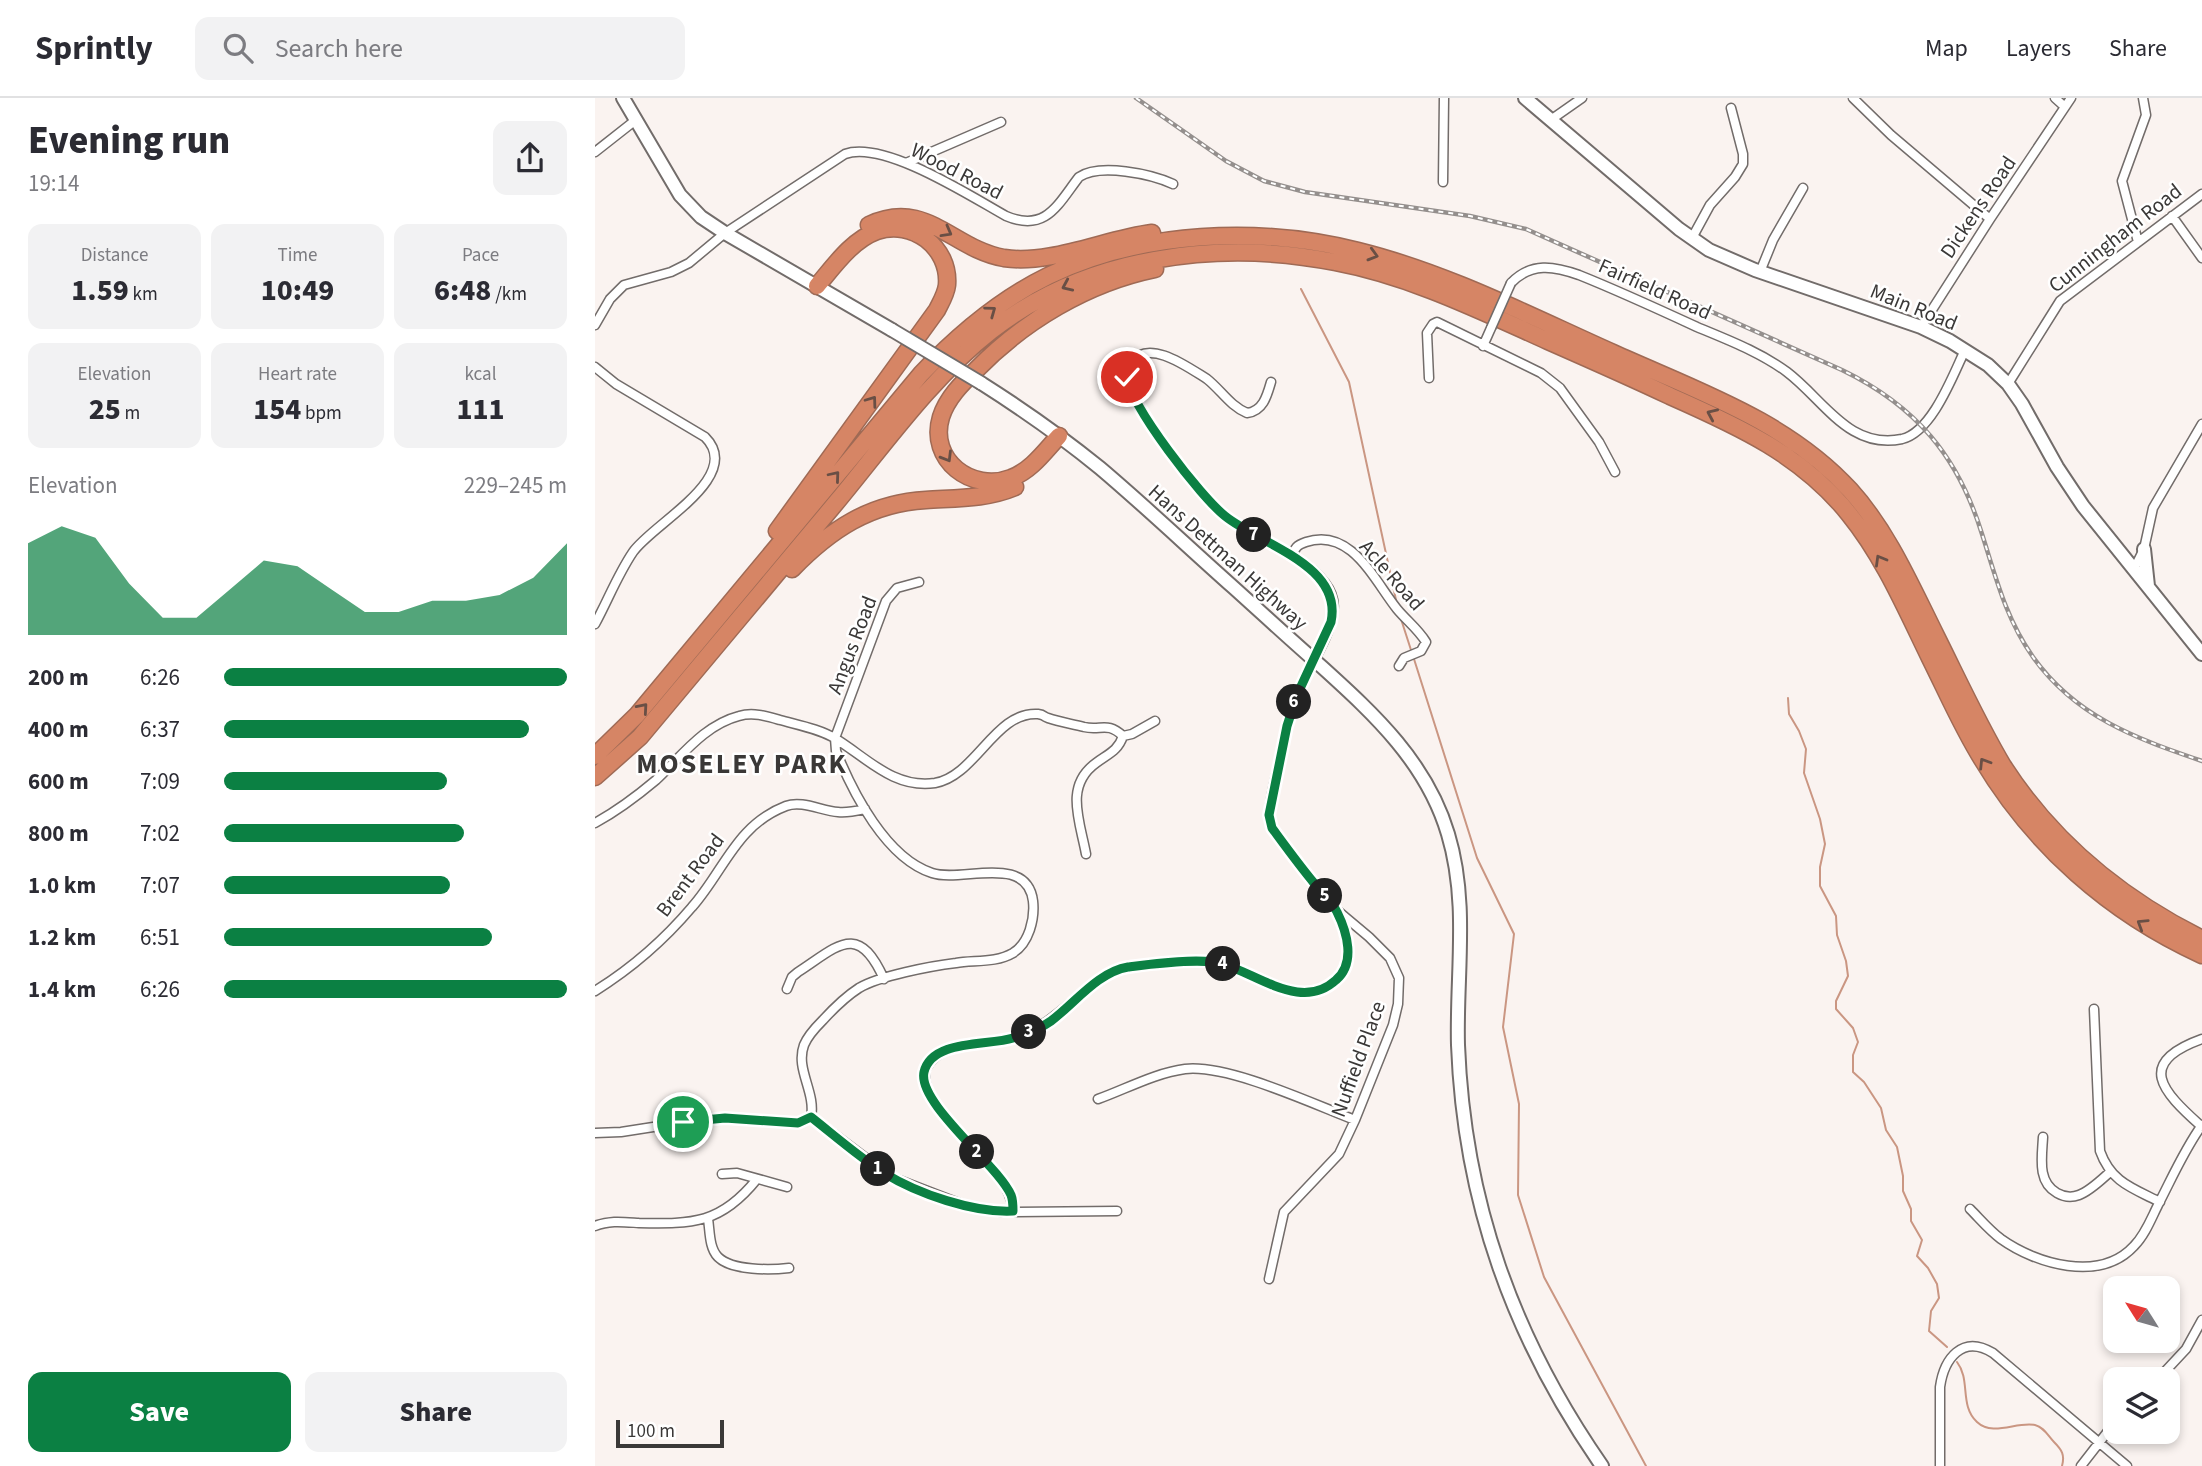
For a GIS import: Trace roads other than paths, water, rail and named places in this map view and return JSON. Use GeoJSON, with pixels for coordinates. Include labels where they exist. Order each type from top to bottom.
{"type":"FeatureCollection","features":[{"type":"Feature","properties":{"kind":"highway"},"geometry":{"type":"LineString","coordinates":[[812,283],[855,233],[892,216],[921,219],[975,248],[1004,258],[1040,257],[1146,234],[1209,229],[1277,232],[1378,257],[1444,279],[1731,406],[1805,449],[1852,493],[1893,552],[1987,737],[2023,794],[2055,832],[2114,887],[2145,908],[2202,939]]}},
{"type":"Feature","properties":{"kind":"highway"},"geometry":{"type":"LineString","coordinates":[[703,636],[931,319],[947,286],[946,273],[936,248],[927,239],[907,229],[894,228],[880,230],[860,240],[812,283]]}},
{"type":"Feature","properties":{"kind":"highway"},"geometry":{"type":"LineString","coordinates":[[595,756],[637,715],[921,374],[968,328],[1021,290],[1060,271],[1106,255],[1175,240],[1255,238],[1325,245]]}},
{"type":"Feature","properties":{"kind":"highway"},"geometry":{"type":"LineString","coordinates":[[1063,439],[1015,477],[999,482],[984,482],[969,479],[953,467],[941,447],[939,428],[946,405],[961,384],[1000,346],[1059,306],[1113,281],[1147,271],[1254,252]]}},
{"type":"Feature","properties":{"kind":"highway"},"geometry":{"type":"LineString","coordinates":[[595,777],[639,737],[928,392],[989,332],[1035,302],[1105,271],[1132,264],[1186,255],[1254,252],[1306,257],[1340,262],[1417,285],[1735,425],[1800,465],[1847,511],[1875,551],[1980,756],[2000,788],[2028,824],[2059,858],[2114,905],[2159,934],[2202,956]]}},
{"type":"Feature","properties":{"kind":"highway"},"geometry":{"type":"LineString","coordinates":[[689,678],[710,665],[796,565],[821,541],[848,522],[894,503],[988,496],[1004,492],[1021,484],[1063,439]]}},
{"type":"Feature","properties":{"kind":"street","name":"Hans Dettman Highway"},"geometry":{"type":"LineString","coordinates":[[623,98],[680,195],[701,217],[981,383],[1063,439],[1115,481],[1313,660],[1393,736],[1417,768],[1442,816],[1458,877],[1459,1066],[1468,1147],[1480,1205],[1509,1299],[1533,1353],[1567,1414],[1602,1466]]}},
{"type":"Feature","properties":{"kind":"street"},"geometry":{"type":"LineString","coordinates":[[1443,182],[1444,98]]}},
{"type":"Feature","properties":{"kind":"street","name":"Main Road"},"geometry":{"type":"LineString","coordinates":[[1525,98],[1692,239],[1730,260],[1760,272],[1921,327],[1988,365],[2008,384],[2022,404],[2067,483],[2202,654]]}},
{"type":"Feature","properties":{"kind":"street"},"geometry":{"type":"LineString","coordinates":[[1552,120],[1582,98]]}},
{"type":"Feature","properties":{"kind":"street"},"geometry":{"type":"LineString","coordinates":[[1853,98],[1891,135],[1990,219]]}},
{"type":"Feature","properties":{"kind":"street"},"geometry":{"type":"LineString","coordinates":[[2055,98],[2065,107]]}},
{"type":"Feature","properties":{"kind":"street","name":"Dickens Road"},"geometry":{"type":"LineString","coordinates":[[1921,327],[2071,98]]}},
{"type":"Feature","properties":{"kind":"street"},"geometry":{"type":"LineString","coordinates":[[2138,242],[2122,181],[2146,115],[2143,98]]}},
{"type":"Feature","properties":{"kind":"street"},"geometry":{"type":"LineString","coordinates":[[1692,239],[1710,205],[1743,164],[1731,108]]}},
{"type":"Feature","properties":{"kind":"street"},"geometry":{"type":"LineString","coordinates":[[595,152],[637,119]]}},
{"type":"Feature","properties":{"kind":"street"},"geometry":{"type":"LineString","coordinates":[[906,163],[1001,122]]}},
{"type":"Feature","properties":{"kind":"street","name":"Wood Road"},"geometry":{"type":"LineString","coordinates":[[595,326],[610,299],[624,285],[671,272],[689,263],[725,233],[855,150],[873,152],[906,163],[1006,216],[1023,222],[1033,222],[1047,216],[1086,172],[1103,170],[1145,174],[1173,184]]}},
{"type":"Feature","properties":{"kind":"street"},"geometry":{"type":"LineString","coordinates":[[1760,272],[1773,240],[1804,188]]}},
{"type":"Feature","properties":{"kind":"street","name":"Cunningham Road"},"geometry":{"type":"LineString","coordinates":[[2008,384],[2060,300],[2202,194]]}},
{"type":"Feature","properties":{"kind":"street"},"geometry":{"type":"LineString","coordinates":[[2172,216],[2202,258]]}},
{"type":"Feature","properties":{"kind":"street","name":"Fairfield Road"},"geometry":{"type":"LineString","coordinates":[[1483,345],[1511,283],[1522,273],[1550,267],[1579,275],[1622,293],[1770,360],[1805,387],[1853,432],[1875,439],[1901,439],[1923,426],[1942,396],[1965,350]]}},
{"type":"Feature","properties":{"kind":"street"},"geometry":{"type":"LineString","coordinates":[[1429,378],[1427,333],[1433,324],[1444,324],[1541,373],[1560,388],[1599,442],[1615,472]]}},
{"type":"Feature","properties":{"kind":"street"},"geometry":{"type":"LineString","coordinates":[[1013,1211],[1010,1193],[942,1112],[926,1087],[925,1070],[932,1059],[951,1048],[1009,1039],[1034,1030],[1048,1023],[1099,980],[1128,967],[1215,962],[1290,990],[1311,992],[1320,990],[1339,978],[1346,967],[1348,956],[1345,936],[1336,910],[1296,861],[1269,822],[1269,807],[1287,726],[1297,695],[1331,622],[1333,601],[1330,592],[1319,576],[1293,557],[1223,514],[1202,492],[1139,408],[1128,387],[1129,369],[1134,359],[1140,355],[1160,353],[1207,380],[1235,407],[1247,413],[1258,409],[1263,403],[1272,383]]}},
{"type":"Feature","properties":{"kind":"street"},"geometry":{"type":"LineString","coordinates":[[595,367],[626,390],[705,437],[711,443],[715,459],[712,472],[693,497],[647,537],[634,552],[595,624]]}},
{"type":"Feature","properties":{"kind":"street"},"geometry":{"type":"LineString","coordinates":[[2134,569],[2144,549],[2153,508],[2202,424]]}},
{"type":"Feature","properties":{"kind":"street","name":"Acle Road"},"geometry":{"type":"LineString","coordinates":[[1293,557],[1296,547],[1313,540],[1338,543],[1349,549],[1371,571],[1398,611],[1426,642],[1421,651],[1404,659],[1399,666]]}},
{"type":"Feature","properties":{"kind":"street"},"geometry":{"type":"LineString","coordinates":[[2144,549],[2148,586]]}},
{"type":"Feature","properties":{"kind":"street","name":"Angus Road"},"geometry":{"type":"LineString","coordinates":[[835,738],[886,601],[897,588],[919,582]]}},
{"type":"Feature","properties":{"kind":"street"},"geometry":{"type":"LineString","coordinates":[[595,823],[654,781],[706,732],[738,716],[759,714],[835,738],[877,769],[908,782],[921,784],[951,777],[974,758],[995,735],[1017,719],[1041,714],[1076,723],[1084,721],[1096,726],[1108,726],[1123,736],[1155,721]]}},
{"type":"Feature","properties":{"kind":"street"},"geometry":{"type":"LineString","coordinates":[[1086,855],[1076,797],[1078,783],[1084,774],[1120,746],[1123,736]]}},
{"type":"Feature","properties":{"kind":"street"},"geometry":{"type":"LineString","coordinates":[[811,1117],[813,1103],[801,1054],[808,1037],[848,996],[870,983],[884,979],[940,965],[995,959],[1014,953],[1028,934],[1033,902],[1031,893],[1023,882],[1008,873],[931,873],[922,869],[884,838],[865,809],[838,757],[835,738]]}},
{"type":"Feature","properties":{"kind":"street","name":"Brent Road"},"geometry":{"type":"LineString","coordinates":[[595,992],[649,952],[683,919],[739,839],[753,826],[793,804],[849,813],[865,809]]}},
{"type":"Feature","properties":{"kind":"street","name":"Nuffield Place"},"geometry":{"type":"LineString","coordinates":[[1269,1279],[1284,1212],[1335,1160],[1355,1120],[1393,1025],[1398,1004],[1399,978],[1396,968],[1384,951],[1336,910]]}},
{"type":"Feature","properties":{"kind":"street"},"geometry":{"type":"LineString","coordinates":[[787,989],[792,977],[798,972],[845,943],[859,945],[869,951],[884,979]]}},
{"type":"Feature","properties":{"kind":"street"},"geometry":{"type":"LineString","coordinates":[[2094,1009],[2100,1151],[2110,1172],[2125,1184],[2160,1202]]}},
{"type":"Feature","properties":{"kind":"street"},"geometry":{"type":"LineString","coordinates":[[1970,1209],[2000,1238],[2030,1255],[2068,1265],[2104,1264],[2133,1247],[2202,1125],[2169,1096],[2162,1077],[2165,1061],[2170,1054],[2202,1039]]}},
{"type":"Feature","properties":{"kind":"street"},"geometry":{"type":"LineString","coordinates":[[1098,1099],[1163,1075],[1195,1069],[1250,1080],[1355,1120]]}},
{"type":"Feature","properties":{"kind":"street"},"geometry":{"type":"LineString","coordinates":[[811,1117],[873,1165],[908,1185],[969,1207],[993,1211],[1117,1211]]}},
{"type":"Feature","properties":{"kind":"street"},"geometry":{"type":"LineString","coordinates":[[595,1133],[621,1132],[711,1118],[798,1123],[811,1117]]}},
{"type":"Feature","properties":{"kind":"street"},"geometry":{"type":"LineString","coordinates":[[2043,1137],[2042,1173],[2046,1183],[2056,1193],[2071,1197],[2079,1195],[2110,1172]]}},
{"type":"Feature","properties":{"kind":"street"},"geometry":{"type":"LineString","coordinates":[[722,1174],[730,1172],[786,1187]]}},
{"type":"Feature","properties":{"kind":"street"},"geometry":{"type":"LineString","coordinates":[[595,1226],[611,1222],[663,1224],[708,1219],[735,1203],[757,1180]]}},
{"type":"Feature","properties":{"kind":"street"},"geometry":{"type":"LineString","coordinates":[[708,1219],[712,1246],[717,1256],[726,1262],[756,1268],[789,1268]]}},
{"type":"Feature","properties":{"kind":"street"},"geometry":{"type":"LineString","coordinates":[[2169,1367],[2186,1349],[2202,1320]]}},
{"type":"Feature","properties":{"kind":"street"},"geometry":{"type":"LineString","coordinates":[[1940,1466],[1942,1374],[1950,1357],[1967,1348],[1980,1347],[1993,1353],[2127,1466]]}},
{"type":"Feature","properties":{"kind":"street"},"geometry":{"type":"LineString","coordinates":[[2081,1466],[2103,1437]]}},
{"type":"Feature","properties":{"kind":"waterway"},"geometry":{"type":"LineString","coordinates":[[1301,289],[1349,382],[1396,600]]}},
{"type":"Feature","properties":{"kind":"waterway"},"geometry":{"type":"LineString","coordinates":[[1401,619],[1411,650]]}},
{"type":"Feature","properties":{"kind":"waterway"},"geometry":{"type":"LineString","coordinates":[[1414,659],[1477,858],[1514,934],[1503,1027],[1519,1104],[1518,1195],[1544,1277],[1646,1466]]}},
{"type":"Feature","properties":{"kind":"waterway"},"geometry":{"type":"LineString","coordinates":[[1788,698],[1789,714],[1806,749],[1804,773],[1820,819],[1825,844],[1820,867],[1820,886],[1836,916],[1837,935],[1846,961],[1848,976],[1836,1001],[1836,1009],[1853,1028],[1858,1042],[1853,1055],[1853,1072],[1864,1082],[1881,1108],[1886,1130],[1897,1147],[1903,1191],[1911,1209],[1911,1221],[1922,1240],[1917,1256],[1937,1284],[1939,1298],[1931,1311],[1929,1331],[1947,1347]]}},
{"type":"Feature","properties":{"kind":"waterway"},"geometry":{"type":"LineString","coordinates":[[1957,1362],[1963,1377],[1968,1408],[1977,1422],[1990,1428],[2028,1424],[2038,1426],[2061,1450],[2062,1466]]}},
{"type":"Feature","properties":{"kind":"railway"},"geometry":{"type":"LineString","coordinates":[[1136,98],[1226,161],[1264,181],[1305,192],[1470,216],[1526,229],[1868,384],[1912,417],[1947,457],[1972,506],[2016,628],[2033,657],[2050,678],[2068,695],[2109,723],[2130,734],[2202,761]]}},
{"type":"Feature","properties":{"kind":"district","name":"MOSELEY PARK"},"geometry":{"type":"Point","coordinates":[742,763]}}]}
